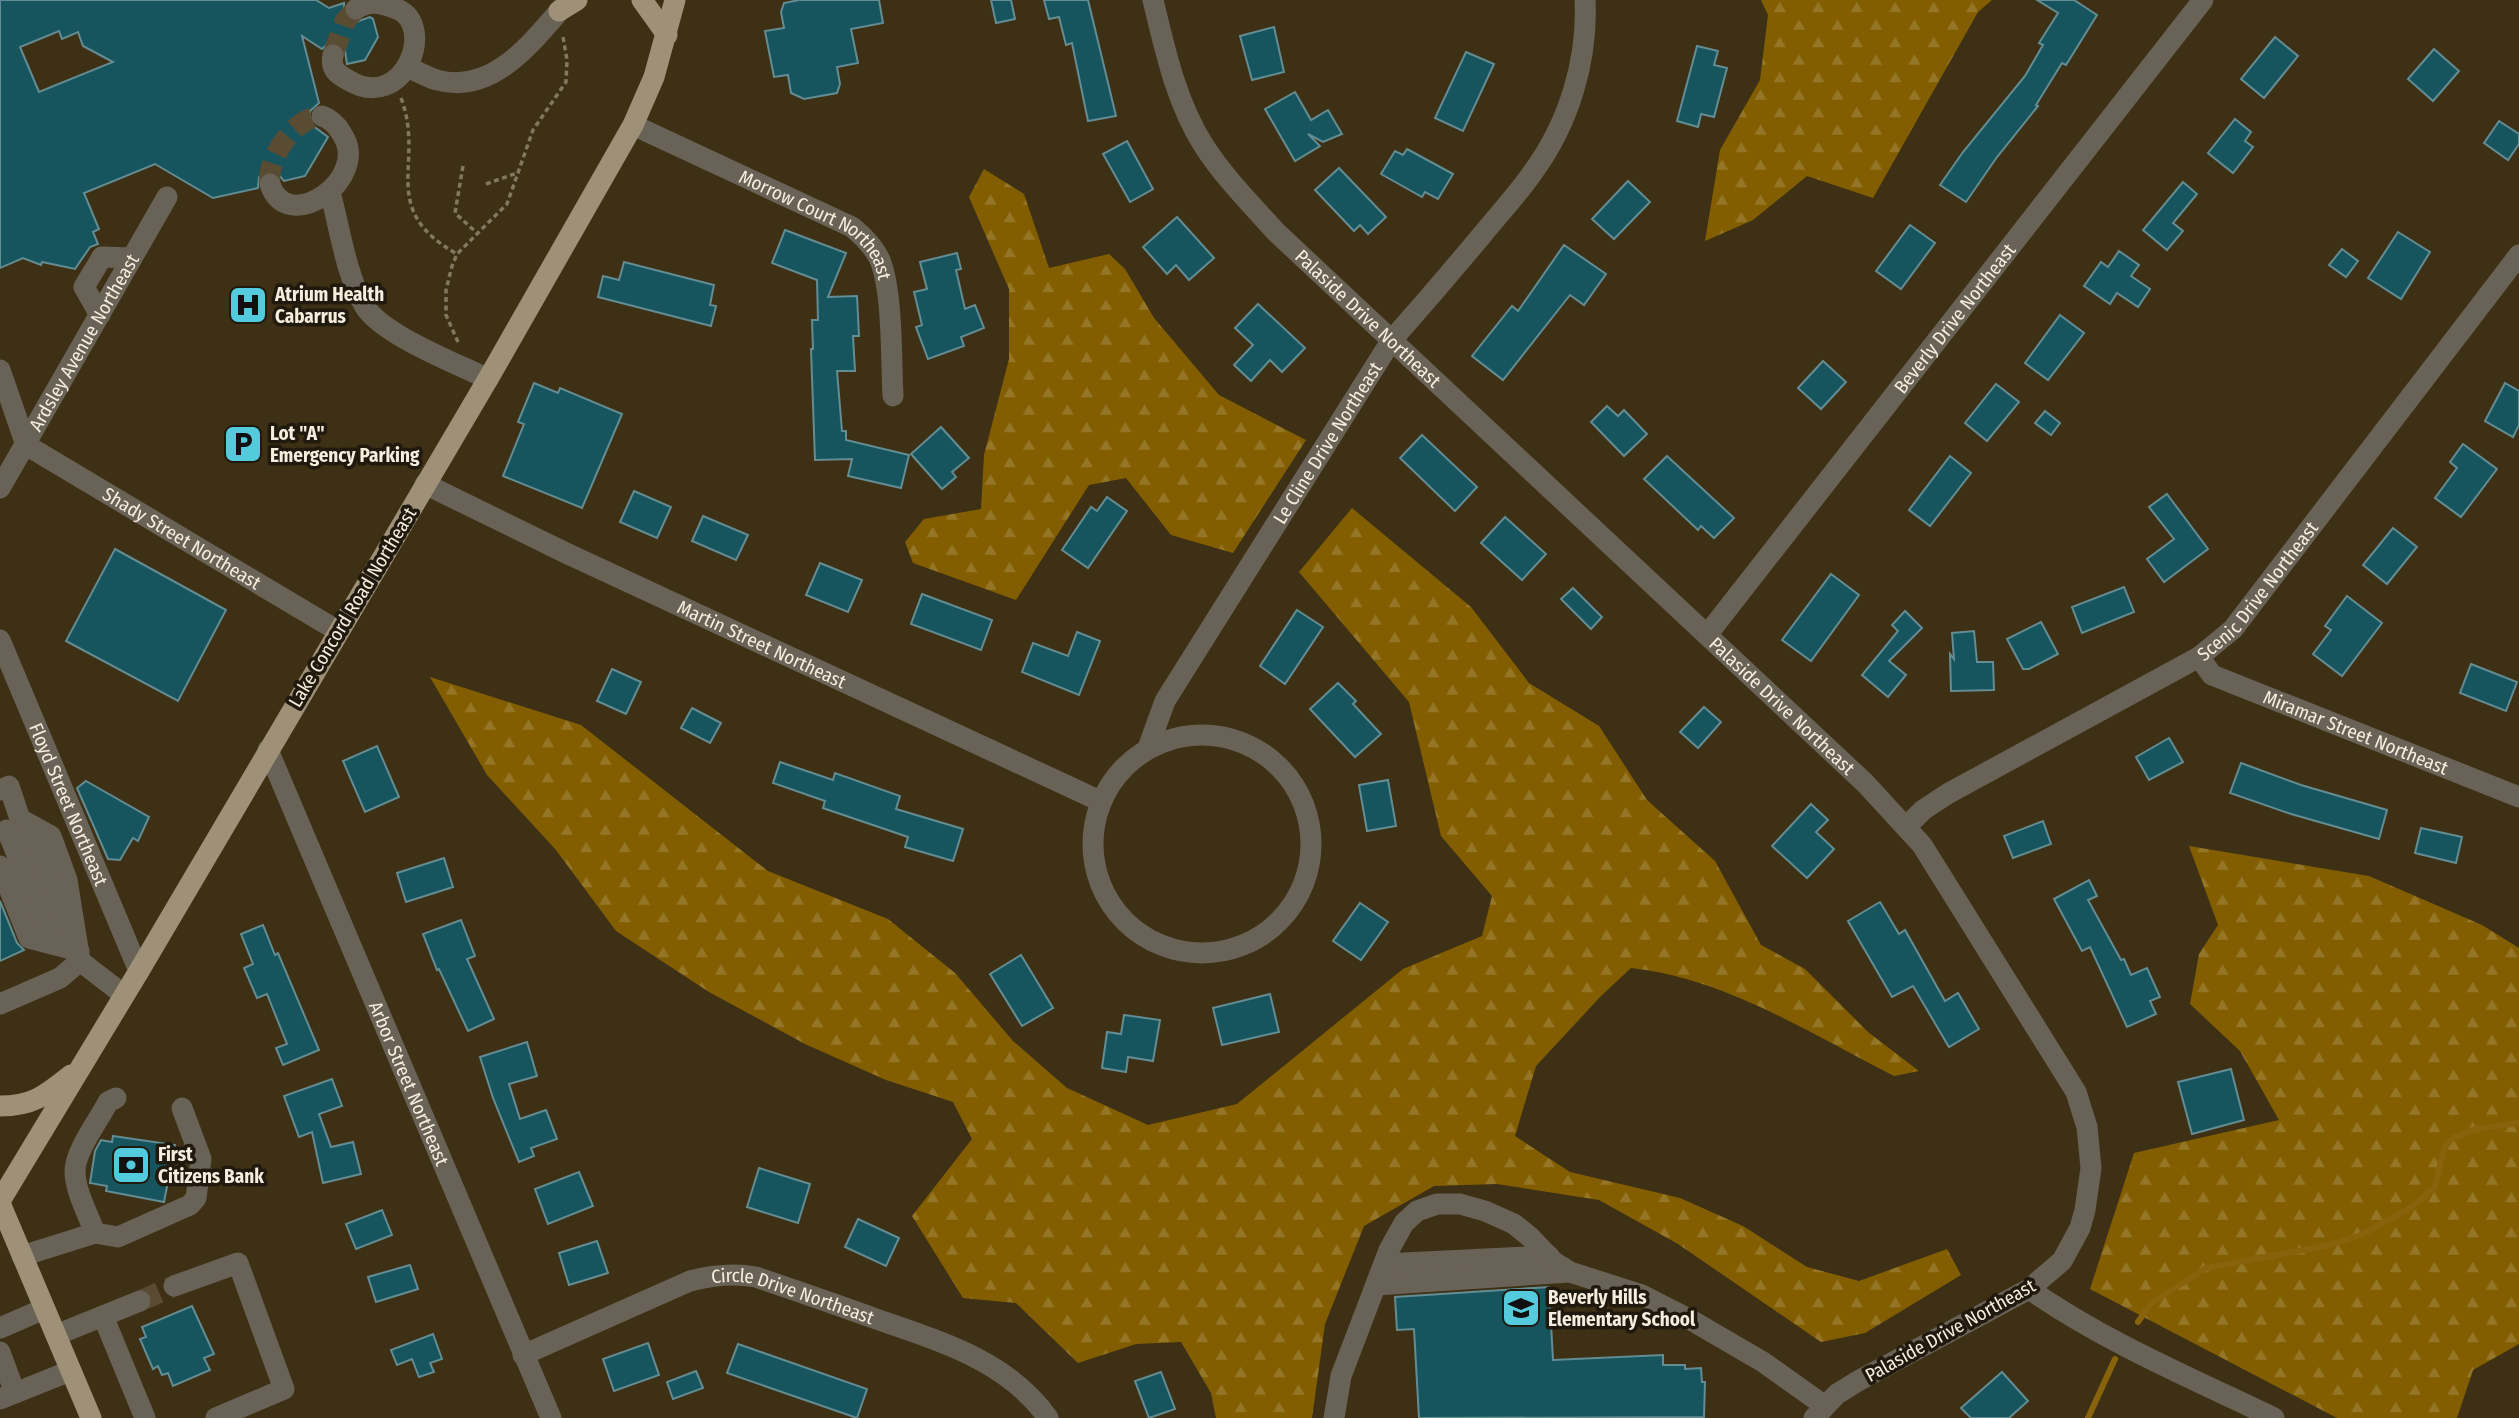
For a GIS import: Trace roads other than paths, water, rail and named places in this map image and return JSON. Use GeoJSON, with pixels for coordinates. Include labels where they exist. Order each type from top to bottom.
{"type":"FeatureCollection","features":[{"type":"Feature","properties":{"kind":"main road"},"geometry":{"type":"LineString","coordinates":[[642,0],[667,35]]}},
{"type":"Feature","properties":{"kind":"main road","name":"Lake Concord Road Northeast"},"geometry":{"type":"LineString","coordinates":[[1,1207],[488,379],[633,124],[654,76],[676,0]]}},
{"type":"Feature","properties":{"kind":"main road"},"geometry":{"type":"LineString","coordinates":[[0,1106],[21,1106],[40,1099],[81,1067]]}},
{"type":"Feature","properties":{"kind":"main road"},"geometry":{"type":"LineString","coordinates":[[1,1207],[56,1335],[84,1416]]}},
{"type":"Feature","properties":{"kind":"street","name":"Palaside Drive Northeast"},"geometry":{"type":"LineString","coordinates":[[1153,0],[1171,73],[1188,117],[1216,163],[1276,232],[1865,783],[1907,826],[1922,845],[2076,1092],[2087,1127],[2091,1168],[2080,1228],[2062,1261],[2029,1289],[1858,1381],[1837,1394],[1820,1412]]}},
{"type":"Feature","properties":{"kind":"street","name":"Le Cline Drive Northeast"},"geometry":{"type":"LineString","coordinates":[[1148,748],[1165,701],[1391,341],[1433,295],[1534,172],[1550,146],[1570,102],[1583,55],[1585,0]]}},
{"type":"Feature","properties":{"kind":"street","name":"Beverly Drive Northeast"},"geometry":{"type":"LineString","coordinates":[[1707,635],[2203,0]]}},
{"type":"Feature","properties":{"kind":"street"},"geometry":{"type":"LineString","coordinates":[[333,55],[332,65],[335,71],[360,87],[381,88],[401,75],[414,44],[414,27],[405,13],[373,2],[365,3],[356,9]]}},
{"type":"Feature","properties":{"kind":"street"},"geometry":{"type":"LineString","coordinates":[[401,75],[458,83],[484,79],[507,65],[564,8]]}},
{"type":"Feature","properties":{"kind":"street"},"geometry":{"type":"LineString","coordinates":[[270,184],[279,200],[289,205],[312,202],[330,192],[345,173],[349,158],[347,141],[333,122],[322,116]]}},
{"type":"Feature","properties":{"kind":"street","name":"Morrow Court Northeast"},"geometry":{"type":"LineString","coordinates":[[633,124],[852,227],[866,239],[879,259],[886,284],[893,396]]}},
{"type":"Feature","properties":{"kind":"street"},"geometry":{"type":"LineString","coordinates":[[330,192],[353,277],[365,307],[384,327],[488,379]]}},
{"type":"Feature","properties":{"kind":"street","name":"Ardsley Avenue Northeast"},"geometry":{"type":"LineString","coordinates":[[0,488],[167,197]]}},
{"type":"Feature","properties":{"kind":"street","name":"Scenic Drive Northeast"},"geometry":{"type":"LineString","coordinates":[[1907,826],[1923,810],[1949,793],[2199,657],[2233,629],[2519,255]]}},
{"type":"Feature","properties":{"kind":"street"},"geometry":{"type":"LineString","coordinates":[[0,370],[26,445]]}},
{"type":"Feature","properties":{"kind":"street","name":"Shady Street Northeast"},"geometry":{"type":"LineString","coordinates":[[26,445],[338,631]]}},
{"type":"Feature","properties":{"kind":"street","name":"Martin Street Northeast"},"geometry":{"type":"LineString","coordinates":[[425,484],[566,553],[1100,801]]}},
{"type":"Feature","properties":{"kind":"street","name":"Floyd Street Northeast"},"geometry":{"type":"LineString","coordinates":[[0,640],[139,971]]}},
{"type":"Feature","properties":{"kind":"street","name":"Miramar Street Northeast"},"geometry":{"type":"LineString","coordinates":[[2199,657],[2212,675],[2519,796]]}},
{"type":"Feature","properties":{"kind":"street"},"geometry":{"type":"LineString","coordinates":[[1197,734],[1223,736],[1248,744],[1270,757],[1288,776],[1301,797],[1310,821],[1312,847],[1308,873],[1298,896],[1283,917],[1264,934],[1241,946],[1216,952],[1191,953],[1173,949],[1141,935],[1124,921],[1100,886],[1094,866],[1092,844],[1100,801],[1112,780],[1128,762],[1148,748],[1172,738],[1197,734]]}},
{"type":"Feature","properties":{"kind":"street","name":"Arbor Street Northeast"},"geometry":{"type":"LineString","coordinates":[[268,750],[551,1418]]}},
{"type":"Feature","properties":{"kind":"street"},"geometry":{"type":"LineString","coordinates":[[5,788],[15,828],[67,947],[124,995]]}},
{"type":"Feature","properties":{"kind":"street"},"geometry":{"type":"LineString","coordinates":[[0,1004],[60,978],[67,947],[67,880],[51,836],[15,828]]}},
{"type":"Feature","properties":{"kind":"street"},"geometry":{"type":"LineString","coordinates":[[0,866],[29,939],[67,947]]}},
{"type":"Feature","properties":{"kind":"street"},"geometry":{"type":"LineString","coordinates":[[95,1233],[76,1183],[75,1168],[79,1155],[108,1102],[116,1098]]}},
{"type":"Feature","properties":{"kind":"street"},"geometry":{"type":"LineString","coordinates":[[22,1256],[95,1233],[118,1237],[190,1205],[196,1198],[201,1159],[183,1108]]}},
{"type":"Feature","properties":{"kind":"street"},"geometry":{"type":"LineString","coordinates":[[1334,1418],[1341,1376],[1384,1264],[1404,1223],[1417,1211],[1437,1204],[1460,1204],[1485,1211],[1514,1224],[1570,1272],[1642,1295],[1691,1320],[1763,1362],[1820,1412]]}},
{"type":"Feature","properties":{"kind":"street"},"geometry":{"type":"LineString","coordinates":[[1384,1264],[1549,1256]]}},
{"type":"Feature","properties":{"kind":"street"},"geometry":{"type":"LineString","coordinates":[[174,1286],[238,1263],[284,1389],[216,1418]]}},
{"type":"Feature","properties":{"kind":"street"},"geometry":{"type":"LineString","coordinates":[[1376,1285],[1570,1272]]}},
{"type":"Feature","properties":{"kind":"street","name":"Circle Drive Northeast"},"geometry":{"type":"LineString","coordinates":[[523,1354],[690,1281],[716,1275],[737,1274],[756,1277],[809,1295],[940,1341],[986,1361],[1017,1383],[1048,1418]]}},
{"type":"Feature","properties":{"kind":"street"},"geometry":{"type":"LineString","coordinates":[[2029,1289],[2112,1339],[2274,1418]]}},
{"type":"Feature","properties":{"kind":"street"},"geometry":{"type":"LineString","coordinates":[[56,1335],[140,1301]]}},
{"type":"Feature","properties":{"kind":"street"},"geometry":{"type":"LineString","coordinates":[[0,1328],[44,1309]]}},
{"type":"Feature","properties":{"kind":"street"},"geometry":{"type":"LineString","coordinates":[[103,1316],[145,1418]]}},
{"type":"Feature","properties":{"kind":"street"},"geometry":{"type":"LineString","coordinates":[[0,1352],[8,1396],[70,1371]]}},
{"type":"Feature","properties":{"kind":"waterway"},"geometry":{"type":"LineString","coordinates":[[2138,1322],[2151,1303],[2206,1268],[2325,1246],[2361,1235],[2412,1207],[2435,1187],[2445,1145],[2453,1138],[2475,1129],[2519,1123]]}},
{"type":"Feature","properties":{"kind":"waterway"},"geometry":{"type":"LineString","coordinates":[[2088,1418],[2115,1359]]}},
{"type":"Feature","properties":{"kind":"tunnel"},"geometry":{"type":"LineString","coordinates":[[333,55],[345,21],[356,9]]}},
{"type":"Feature","properties":{"kind":"tunnel"},"geometry":{"type":"LineString","coordinates":[[270,184],[273,163],[284,141],[302,123],[322,116]]}},
{"type":"Feature","properties":{"kind":"tunnel"},"geometry":{"type":"LineString","coordinates":[[140,1301],[174,1286]]}},
{"type":"Feature","properties":{"kind":"place","name":"Atrium Health Cabarrus"},"geometry":{"type":"Point","coordinates":[248,305]}},
{"type":"Feature","properties":{"kind":"place","name":"Lot \"A\" Emergency Parking"},"geometry":{"type":"Point","coordinates":[243,444]}},
{"type":"Feature","properties":{"kind":"place","name":"First Citizens Bank"},"geometry":{"type":"Point","coordinates":[131,1165]}},
{"type":"Feature","properties":{"kind":"place","name":"Beverly Hills Elementary School"},"geometry":{"type":"Point","coordinates":[1521,1308]}}]}
